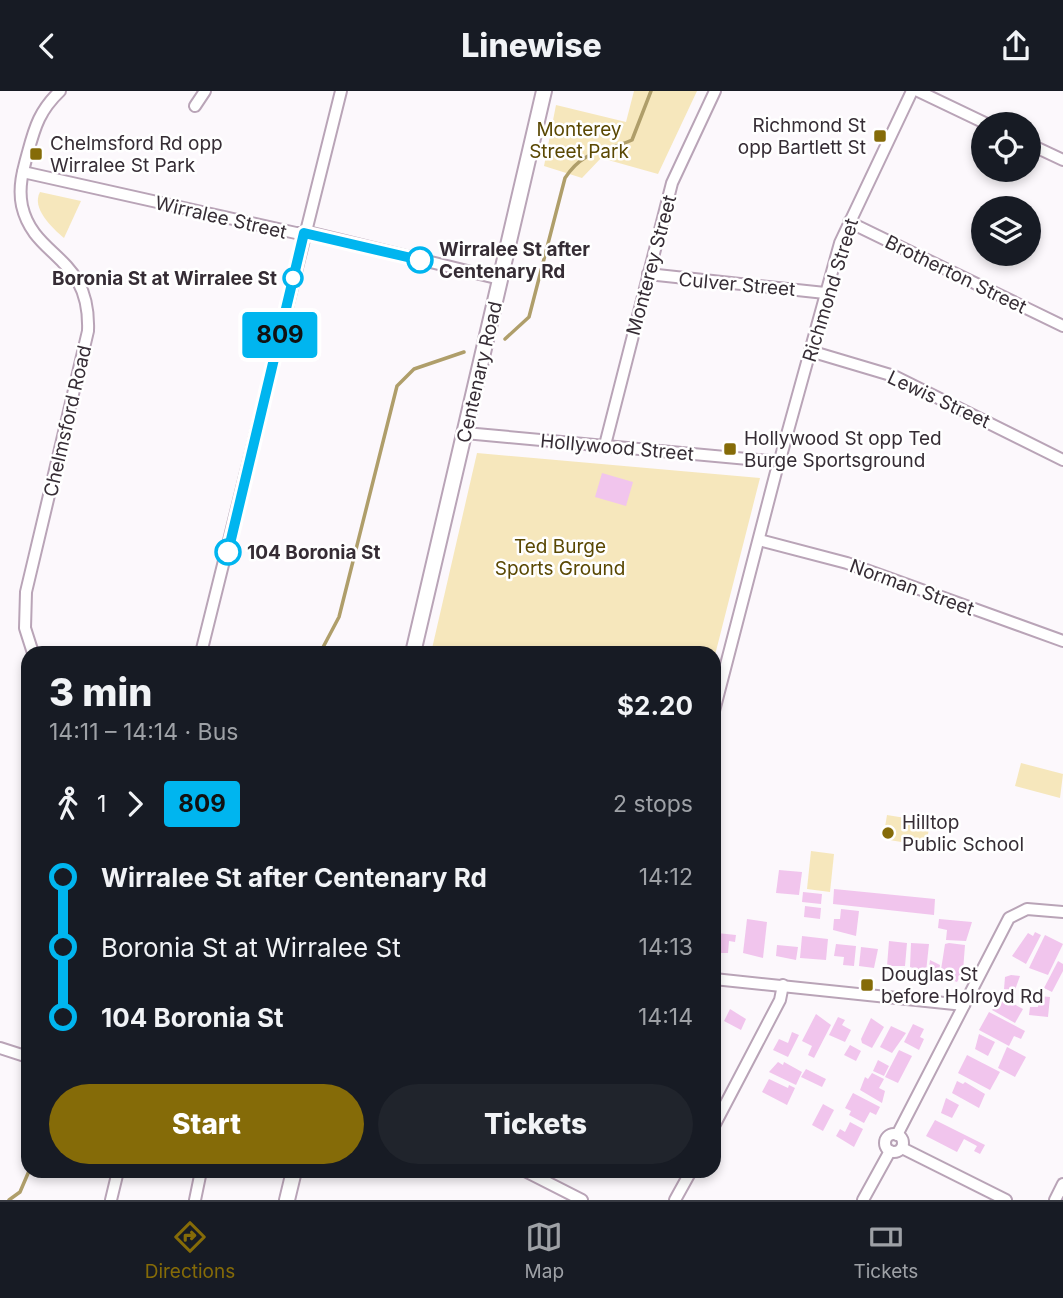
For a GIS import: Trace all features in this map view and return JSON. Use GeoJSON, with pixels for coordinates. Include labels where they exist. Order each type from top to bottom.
{"type":"FeatureCollection","features":[{"type":"Feature","properties":{"kind":"main road","name":"Centenary Road"},"geometry":{"type":"LineString","coordinates":[[416,646],[544,91]]}},
{"type":"Feature","properties":{"kind":"main road"},"geometry":{"type":"LineString","coordinates":[[287,1200],[292,1178]]}},
{"type":"Feature","properties":{"kind":"street","name":"Chelmsford Road"},"geometry":{"type":"LineString","coordinates":[[31,646],[25,628],[26,592],[87,339],[88,323],[86,303],[75,275],[39,238],[24,214],[20,192],[39,115],[60,91]]}},
{"type":"Feature","properties":{"kind":"street"},"geometry":{"type":"LineString","coordinates":[[195,106],[205,91]]}},
{"type":"Feature","properties":{"kind":"street"},"geometry":{"type":"LineString","coordinates":[[203,646],[341,91]]}},
{"type":"Feature","properties":{"kind":"street","name":"Monterey Street"},"geometry":{"type":"LineString","coordinates":[[605,445],[672,183],[715,91]]}},
{"type":"Feature","properties":{"kind":"street","name":"Richmond Street"},"geometry":{"type":"LineString","coordinates":[[780,456],[825,293],[849,222],[912,91]]}},
{"type":"Feature","properties":{"kind":"street"},"geometry":{"type":"LineString","coordinates":[[918,91],[971,116]]}},
{"type":"Feature","properties":{"kind":"street"},"geometry":{"type":"LineString","coordinates":[[1041,150],[1063,160]]}},
{"type":"Feature","properties":{"kind":"street","name":"Wirralee Street"},"geometry":{"type":"LineString","coordinates":[[23,172],[500,279]]}},
{"type":"Feature","properties":{"kind":"street","name":"Brotherton Street"},"geometry":{"type":"LineString","coordinates":[[849,222],[1063,326]]}},
{"type":"Feature","properties":{"kind":"street","name":"Culver Street"},"geometry":{"type":"LineString","coordinates":[[648,274],[825,293]]}},
{"type":"Feature","properties":{"kind":"street","name":"Lewis Street"},"geometry":{"type":"LineString","coordinates":[[810,351],[894,376],[1063,460]]}},
{"type":"Feature","properties":{"kind":"street","name":"Hollywood Street"},"geometry":{"type":"LineString","coordinates":[[465,433],[484,437],[605,445],[769,461]]}},
{"type":"Feature","properties":{"kind":"street"},"geometry":{"type":"LineString","coordinates":[[721,684],[776,472],[785,466],[780,456],[774,456],[769,461],[770,468],[776,472]]}},
{"type":"Feature","properties":{"kind":"street","name":"Norman Street"},"geometry":{"type":"LineString","coordinates":[[759,540],[847,563],[1063,641]]}},
{"type":"Feature","properties":{"kind":"street"},"geometry":{"type":"LineString","coordinates":[[897,1135],[903,1140],[902,1148],[897,1152],[890,1151],[886,1146],[886,1139],[897,1135],[1013,914],[1027,909],[1063,912]]}},
{"type":"Feature","properties":{"kind":"street"},"geometry":{"type":"LineString","coordinates":[[721,980],[964,1005]]}},
{"type":"Feature","properties":{"kind":"street"},"geometry":{"type":"LineString","coordinates":[[721,1113],[780,1000],[783,985]]}},
{"type":"Feature","properties":{"kind":"street"},"geometry":{"type":"LineString","coordinates":[[0,1048],[21,1055]]}},
{"type":"Feature","properties":{"kind":"street"},"geometry":{"type":"LineString","coordinates":[[902,1148],[1006,1200]]}},
{"type":"Feature","properties":{"kind":"street"},"geometry":{"type":"LineString","coordinates":[[863,1200],[890,1151]]}},
{"type":"Feature","properties":{"kind":"street"},"geometry":{"type":"LineString","coordinates":[[111,1200],[116,1178]]}},
{"type":"Feature","properties":{"kind":"street"},"geometry":{"type":"LineString","coordinates":[[195,1200],[200,1178]]}},
{"type":"Feature","properties":{"kind":"street"},"geometry":{"type":"LineString","coordinates":[[539,1178],[582,1200]]}},
{"type":"Feature","properties":{"kind":"street"},"geometry":{"type":"LineString","coordinates":[[675,1200],[687,1178]]}},
{"type":"Feature","properties":{"kind":"street"},"geometry":{"type":"LineString","coordinates":[[1055,1200],[1063,1184]]}},
{"type":"Feature","properties":{"kind":"green space","name":"Monterey Street Park"},"geometry":{"type":"Polygon","coordinates":[[[634,91],[697,91],[658,174],[601,158],[582,178],[544,166],[556,105],[626,122],[634,91]]]}},
{"type":"Feature","properties":{"kind":"green space"},"geometry":{"type":"Polygon","coordinates":[[[40,192],[81,201],[64,238],[40,211],[40,192]]]}},
{"type":"Feature","properties":{"kind":"green space","name":"Ted Burge Sports Ground"},"geometry":{"type":"Polygon","coordinates":[[[477,453],[760,478],[717,646],[433,646],[477,453]]]}},
{"type":"Feature","properties":{"kind":"green space"},"geometry":{"type":"Polygon","coordinates":[[[1021,763],[1063,774],[1060,798],[1015,786],[1021,763]]]}},
{"type":"Feature","properties":{"kind":"green space"},"geometry":{"type":"Polygon","coordinates":[[[887,815],[930,822],[926,846],[883,839],[887,815]]]}},
{"type":"Feature","properties":{"kind":"green space"},"geometry":{"type":"Polygon","coordinates":[[[811,851],[834,854],[830,892],[807,889],[811,851]]]}},
{"type":"Feature","properties":{"kind":"building"},"geometry":{"type":"Polygon","coordinates":[[[602,473],[633,482],[626,506],[595,497],[602,473]]]}},
{"type":"Feature","properties":{"kind":"building"},"geometry":{"type":"Polygon","coordinates":[[[779,870],[802,872],[799,895],[776,893],[779,870]]]}},
{"type":"Feature","properties":{"kind":"building"},"geometry":{"type":"Polygon","coordinates":[[[834,889],[935,899],[934,915],[833,904],[834,889]]]}},
{"type":"Feature","properties":{"kind":"building"},"geometry":{"type":"Polygon","coordinates":[[[803,892],[822,894],[821,904],[802,902],[803,892]]]}},
{"type":"Feature","properties":{"kind":"building"},"geometry":{"type":"Polygon","coordinates":[[[805,906],[821,908],[820,919],[804,917],[805,906]]]}},
{"type":"Feature","properties":{"kind":"building"},"geometry":{"type":"Polygon","coordinates":[[[841,909],[859,911],[856,936],[833,930],[834,919],[840,919],[841,909]]]}},
{"type":"Feature","properties":{"kind":"building"},"geometry":{"type":"Polygon","coordinates":[[[747,919],[767,922],[763,958],[743,953],[747,919]]]}},
{"type":"Feature","properties":{"kind":"building"},"geometry":{"type":"Polygon","coordinates":[[[939,919],[972,922],[966,941],[946,940],[947,930],[938,928],[939,919]]]}},
{"type":"Feature","properties":{"kind":"building"},"geometry":{"type":"Polygon","coordinates":[[[1035,932],[1041,935],[1026,964],[1012,956],[1028,933],[1033,936],[1035,932]]]}},
{"type":"Feature","properties":{"kind":"building"},"geometry":{"type":"Polygon","coordinates":[[[721,933],[736,935],[735,942],[729,941],[728,953],[721,953],[721,933]]]}},
{"type":"Feature","properties":{"kind":"building"},"geometry":{"type":"Polygon","coordinates":[[[1045,935],[1063,944],[1048,975],[1029,968],[1045,935]]]}},
{"type":"Feature","properties":{"kind":"building"},"geometry":{"type":"Polygon","coordinates":[[[802,936],[828,939],[826,960],[800,958],[802,936]]]}},
{"type":"Feature","properties":{"kind":"building"},"geometry":{"type":"Polygon","coordinates":[[[889,941],[907,943],[905,966],[887,966],[889,941]]]}},
{"type":"Feature","properties":{"kind":"building"},"geometry":{"type":"Polygon","coordinates":[[[911,943],[929,944],[926,972],[910,967],[911,943]]]}},
{"type":"Feature","properties":{"kind":"building"},"geometry":{"type":"Polygon","coordinates":[[[836,944],[856,946],[854,966],[843,965],[844,957],[834,956],[836,944]]]}},
{"type":"Feature","properties":{"kind":"building"},"geometry":{"type":"Polygon","coordinates":[[[945,944],[965,945],[963,971],[957,982],[940,976],[945,944]]]}},
{"type":"Feature","properties":{"kind":"building"},"geometry":{"type":"Polygon","coordinates":[[[777,945],[798,947],[796,960],[776,956],[777,945]]]}},
{"type":"Feature","properties":{"kind":"building"},"geometry":{"type":"Polygon","coordinates":[[[861,947],[878,949],[874,968],[859,966],[861,947]]]}},
{"type":"Feature","properties":{"kind":"building"},"geometry":{"type":"Polygon","coordinates":[[[930,960],[940,965],[938,976],[928,975],[930,960]]]}},
{"type":"Feature","properties":{"kind":"building"},"geometry":{"type":"Polygon","coordinates":[[[1058,961],[1063,964],[1063,971],[1052,992],[1044,988],[1058,961]]]}},
{"type":"Feature","properties":{"kind":"building"},"geometry":{"type":"Polygon","coordinates":[[[1020,976],[1015,990],[1004,989],[1005,977],[1020,976]]]}},
{"type":"Feature","properties":{"kind":"building"},"geometry":{"type":"Polygon","coordinates":[[[1039,996],[1050,997],[1048,1017],[1029,1015],[1030,1007],[1038,1007],[1039,996]]]}},
{"type":"Feature","properties":{"kind":"building"},"geometry":{"type":"Polygon","coordinates":[[[1003,998],[1023,1009],[1015,1023],[992,1010],[1003,998]]]}},
{"type":"Feature","properties":{"kind":"building"},"geometry":{"type":"Polygon","coordinates":[[[730,1009],[746,1019],[741,1030],[724,1021],[730,1009]]]}},
{"type":"Feature","properties":{"kind":"building"},"geometry":{"type":"Polygon","coordinates":[[[989,1012],[1025,1031],[1021,1039],[1014,1036],[1009,1046],[979,1030],[989,1012]]]}},
{"type":"Feature","properties":{"kind":"building"},"geometry":{"type":"Polygon","coordinates":[[[816,1014],[831,1025],[814,1058],[808,1055],[812,1046],[802,1041],[816,1014]]]}},
{"type":"Feature","properties":{"kind":"building"},"geometry":{"type":"Polygon","coordinates":[[[838,1017],[845,1020],[842,1025],[851,1030],[845,1042],[829,1035],[838,1017]]]}},
{"type":"Feature","properties":{"kind":"building"},"geometry":{"type":"Polygon","coordinates":[[[871,1018],[884,1027],[872,1048],[862,1043],[861,1039],[871,1018]]]}},
{"type":"Feature","properties":{"kind":"building"},"geometry":{"type":"Polygon","coordinates":[[[913,1024],[924,1029],[920,1037],[924,1039],[919,1050],[904,1042],[913,1024]]]}},
{"type":"Feature","properties":{"kind":"building"},"geometry":{"type":"Polygon","coordinates":[[[891,1026],[906,1033],[892,1053],[880,1047],[891,1026]]]}},
{"type":"Feature","properties":{"kind":"building"},"geometry":{"type":"Polygon","coordinates":[[[792,1032],[799,1035],[788,1057],[773,1050],[779,1039],[788,1043],[792,1032]]]}},
{"type":"Feature","properties":{"kind":"building"},"geometry":{"type":"Polygon","coordinates":[[[979,1034],[995,1042],[988,1056],[975,1049],[979,1034]]]}},
{"type":"Feature","properties":{"kind":"building"},"geometry":{"type":"Polygon","coordinates":[[[850,1045],[861,1051],[856,1061],[844,1055],[850,1045]]]}},
{"type":"Feature","properties":{"kind":"building"},"geometry":{"type":"Polygon","coordinates":[[[1007,1047],[1026,1057],[1015,1077],[998,1068],[1007,1047]]]}},
{"type":"Feature","properties":{"kind":"building"},"geometry":{"type":"Polygon","coordinates":[[[899,1050],[912,1056],[898,1083],[885,1077],[899,1050]]]}},
{"type":"Feature","properties":{"kind":"building"},"geometry":{"type":"Polygon","coordinates":[[[967,1055],[1000,1072],[990,1090],[958,1073],[967,1055]]]}},
{"type":"Feature","properties":{"kind":"building"},"geometry":{"type":"Polygon","coordinates":[[[878,1060],[889,1066],[884,1076],[873,1071],[878,1060]]]}},
{"type":"Feature","properties":{"kind":"building"},"geometry":{"type":"Polygon","coordinates":[[[778,1062],[783,1065],[784,1062],[802,1072],[796,1085],[769,1072],[778,1062]]]}},
{"type":"Feature","properties":{"kind":"building"},"geometry":{"type":"Polygon","coordinates":[[[806,1069],[826,1079],[822,1087],[801,1077],[806,1069]]]}},
{"type":"Feature","properties":{"kind":"building"},"geometry":{"type":"Polygon","coordinates":[[[872,1073],[884,1079],[879,1088],[885,1091],[882,1103],[860,1090],[865,1077],[868,1079],[872,1073]]]}},
{"type":"Feature","properties":{"kind":"building"},"geometry":{"type":"Polygon","coordinates":[[[769,1079],[788,1088],[789,1085],[795,1088],[787,1105],[762,1092],[769,1079]]]}},
{"type":"Feature","properties":{"kind":"building"},"geometry":{"type":"Polygon","coordinates":[[[957,1081],[963,1084],[965,1082],[985,1094],[979,1108],[952,1093],[957,1081]]]}},
{"type":"Feature","properties":{"kind":"building"},"geometry":{"type":"Polygon","coordinates":[[[853,1093],[880,1107],[876,1115],[870,1112],[864,1123],[849,1115],[851,1111],[845,1108],[853,1093]]]}},
{"type":"Feature","properties":{"kind":"building"},"geometry":{"type":"Polygon","coordinates":[[[946,1098],[959,1105],[952,1118],[941,1113],[946,1098]]]}},
{"type":"Feature","properties":{"kind":"building"},"geometry":{"type":"Polygon","coordinates":[[[823,1104],[834,1110],[823,1131],[812,1125],[823,1104]]]}},
{"type":"Feature","properties":{"kind":"building"},"geometry":{"type":"Polygon","coordinates":[[[935,1120],[985,1145],[980,1154],[974,1151],[977,1146],[964,1139],[957,1152],[926,1136],[935,1120]]]}},
{"type":"Feature","properties":{"kind":"building"},"geometry":{"type":"Polygon","coordinates":[[[850,1122],[863,1129],[854,1147],[836,1136],[840,1129],[845,1132],[850,1122]]]}},
{"type":"Feature","properties":{"kind":"waterway"},"geometry":{"type":"LineString","coordinates":[[505,339],[529,317],[565,178],[587,157],[632,140],[651,91]]}},
{"type":"Feature","properties":{"kind":"waterway"},"geometry":{"type":"LineString","coordinates":[[324,646],[339,617],[397,386],[414,369],[464,352]]}},
{"type":"Feature","properties":{"kind":"waterway"},"geometry":{"type":"LineString","coordinates":[[9,1200],[20,1192],[26,1178]]}},
{"type":"Feature","properties":{"kind":"bus line","name":"809"},"geometry":{"type":"LineString","coordinates":[[228,552],[304,233],[420,260]]}},
{"type":"Feature","properties":{"kind":"place","name":"Richmond St opp Bartlett St"},"geometry":{"type":"Point","coordinates":[880,136]}},
{"type":"Feature","properties":{"kind":"place","name":"Chelmsford Rd opp Wirralee St Park"},"geometry":{"type":"Point","coordinates":[36,154]}},
{"type":"Feature","properties":{"kind":"place","name":"Wirralee St after Centenary Rd"},"geometry":{"type":"Point","coordinates":[420,260]}},
{"type":"Feature","properties":{"kind":"place","name":"Boronia St at Wirralee St"},"geometry":{"type":"Point","coordinates":[293,278]}},
{"type":"Feature","properties":{"kind":"place","name":"Hollywood St opp Ted Burge Sportsground"},"geometry":{"type":"Point","coordinates":[730,449]}},
{"type":"Feature","properties":{"kind":"place","name":"104 Boronia St"},"geometry":{"type":"Point","coordinates":[228,552]}},
{"type":"Feature","properties":{"kind":"place","name":"Hilltop Public School"},"geometry":{"type":"Point","coordinates":[888,833]}},
{"type":"Feature","properties":{"kind":"place","name":"Douglas St before Holroyd Rd"},"geometry":{"type":"Point","coordinates":[867,985]}}]}
